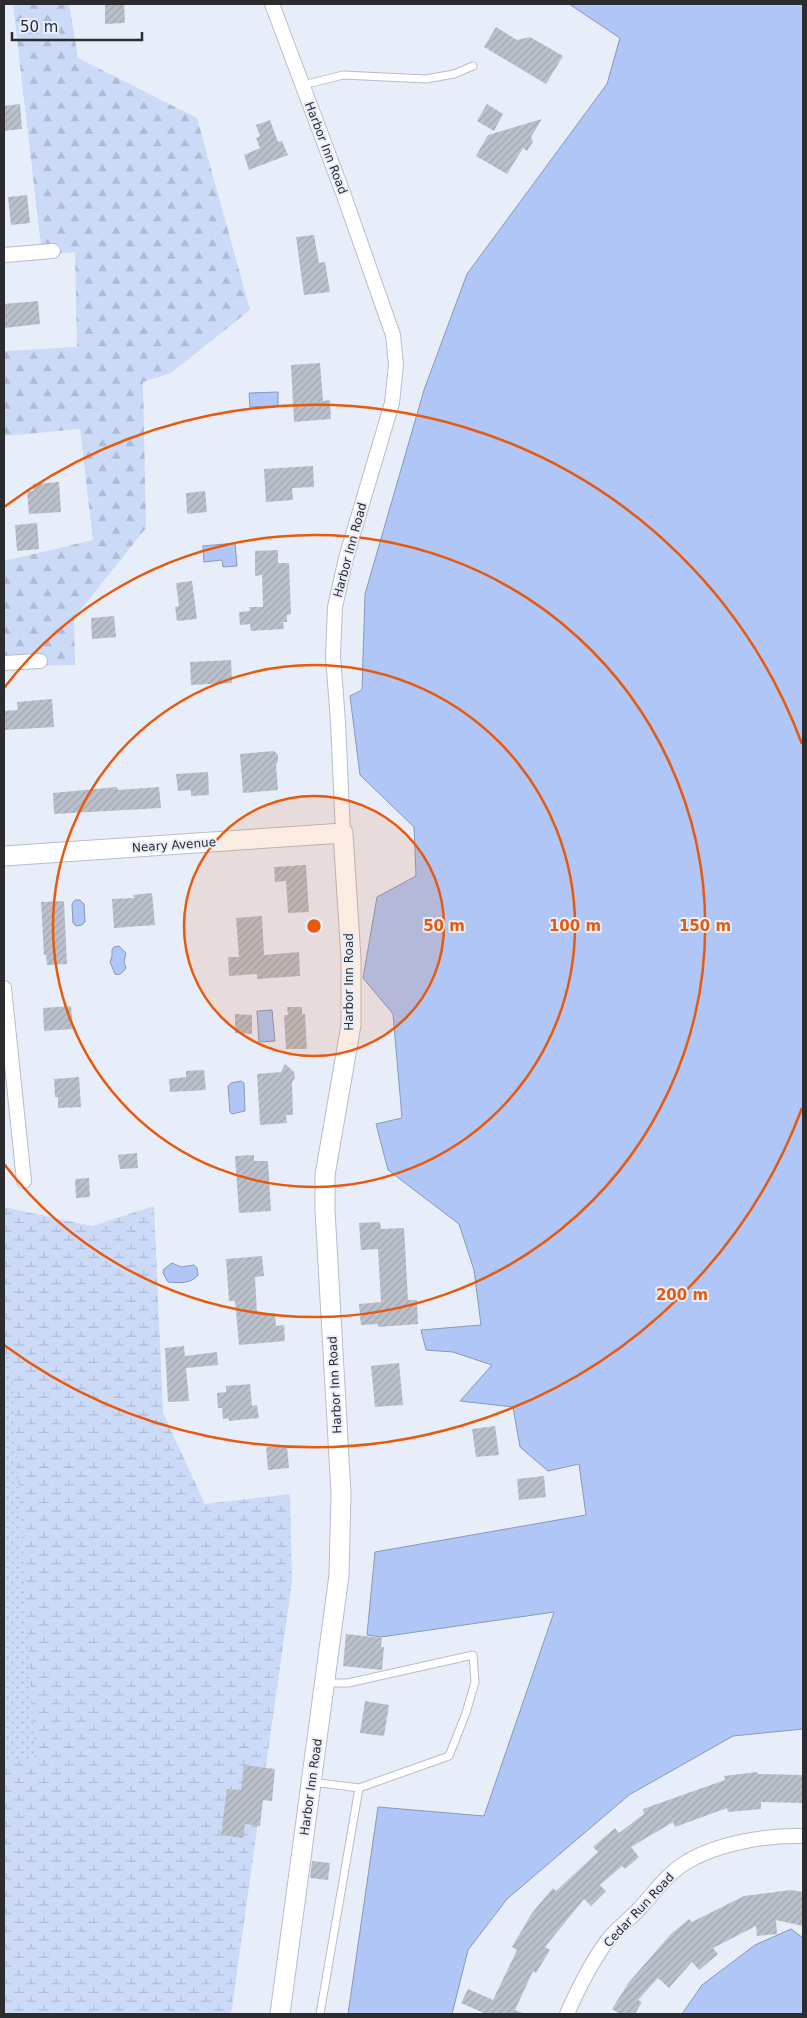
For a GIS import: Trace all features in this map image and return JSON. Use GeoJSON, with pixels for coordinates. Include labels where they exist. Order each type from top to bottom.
{"type":"FeatureCollection","features":[{"type":"Feature","properties":{"kind":"main road","name":"Neary Avenue"},"geometry":{"type":"LineString","coordinates":[[4,856],[343,834]]}},
{"type":"Feature","properties":{"kind":"main road","name":"Harbor Inn Road"},"geometry":{"type":"LineString","coordinates":[[280,2014],[340,1566],[341,1493],[325,1210],[325,1175],[351,1024],[351,959],[343,834]]}},
{"type":"Feature","properties":{"kind":"street","name":"Harbor Inn Road"},"geometry":{"type":"LineString","coordinates":[[272,4],[344,193],[393,335],[396,365],[392,403],[346,558],[335,607],[333,656],[343,834]]}},
{"type":"Feature","properties":{"kind":"street"},"geometry":{"type":"LineString","coordinates":[[4,255],[53,251]]}},
{"type":"Feature","properties":{"kind":"street"},"geometry":{"type":"LineString","coordinates":[[4,663],[40,661]]}},
{"type":"Feature","properties":{"kind":"street"},"geometry":{"type":"LineString","coordinates":[[4,988],[24,1181]]}},
{"type":"Feature","properties":{"kind":"street","name":"Cedar Run Road"},"geometry":{"type":"LineString","coordinates":[[567,2014],[574,1997],[608,1940],[642,1906],[650,1894],[685,1863],[714,1849],[772,1836],[803,1836]]}},
{"type":"Feature","properties":{"kind":"lane"},"geometry":{"type":"LineString","coordinates":[[303,85],[343,75],[426,79],[454,74],[473,66]]}},
{"type":"Feature","properties":{"kind":"lane"},"geometry":{"type":"LineString","coordinates":[[311,1782],[359,1788],[449,1756],[466,1713],[475,1682],[473,1655],[348,1683],[325,1684]]}},
{"type":"Feature","properties":{"kind":"lane"},"geometry":{"type":"LineString","coordinates":[[320,2014],[359,1788]]}},
{"type":"Feature","properties":{"kind":"green space"},"geometry":{"type":"Polygon","coordinates":[[[13,4],[69,4],[78,58],[197,118],[250,310],[171,373],[143,382],[146,528],[74,618],[75,665],[4,666],[4,561],[93,540],[80,429],[4,436],[4,351],[77,347],[75,252],[42,255],[13,4]]]}},
{"type":"Feature","properties":{"kind":"green space"},"geometry":{"type":"Polygon","coordinates":[[[154,1206],[163,1413],[205,1504],[290,1494],[292,1582],[231,2014],[4,2014],[4,1207],[92,1226],[154,1206]]]}},
{"type":"Feature","properties":{"kind":"green space"},"geometry":{"type":"Polygon","coordinates":[[[11,1354],[35,1759],[4,1763],[4,1355],[11,1354]]]}},
{"type":"Feature","properties":{"kind":"shaded area"},"geometry":{"type":"Polygon","coordinates":[[[569,4],[803,4],[803,1729],[733,1736],[629,1795],[507,1899],[468,1950],[452,2014],[348,2014],[378,1807],[484,1816],[554,1612],[381,1637],[367,1635],[375,1552],[586,1515],[579,1464],[548,1471],[520,1447],[513,1407],[460,1401],[492,1365],[453,1352],[426,1350],[421,1330],[481,1325],[474,1270],[459,1224],[388,1170],[376,1124],[402,1118],[393,1014],[363,978],[377,897],[416,876],[414,827],[360,775],[350,696],[362,690],[365,594],[424,390],[467,274],[607,84],[620,38],[569,4]]]}},
{"type":"Feature","properties":{"kind":"shaded area"},"geometry":{"type":"Polygon","coordinates":[[[278,392],[278,406],[250,407],[249,393],[278,392]]]}},
{"type":"Feature","properties":{"kind":"shaded area"},"geometry":{"type":"Polygon","coordinates":[[[235,543],[237,566],[223,567],[222,560],[204,562],[203,546],[235,543]]]}},
{"type":"Feature","properties":{"kind":"shaded area"},"geometry":{"type":"Polygon","coordinates":[[[75,900],[80,900],[84,904],[85,922],[82,925],[76,926],[73,923],[72,904],[75,900]]]}},
{"type":"Feature","properties":{"kind":"shaded area"},"geometry":{"type":"Polygon","coordinates":[[[119,946],[126,953],[124,962],[126,968],[121,973],[115,974],[110,962],[112,950],[114,947],[119,946]]]}},
{"type":"Feature","properties":{"kind":"shaded area"},"geometry":{"type":"Polygon","coordinates":[[[272,1010],[275,1041],[259,1042],[257,1011],[272,1010]]]}},
{"type":"Feature","properties":{"kind":"shaded area"},"geometry":{"type":"Polygon","coordinates":[[[241,1081],[244,1083],[245,1111],[232,1114],[230,1112],[228,1086],[231,1083],[241,1081]]]}},
{"type":"Feature","properties":{"kind":"shaded area"},"geometry":{"type":"Polygon","coordinates":[[[172,1263],[181,1267],[194,1265],[197,1268],[198,1275],[192,1280],[180,1283],[168,1282],[163,1273],[164,1269],[172,1263]]]}},
{"type":"Feature","properties":{"kind":"shaded area"},"geometry":{"type":"Polygon","coordinates":[[[791,1929],[803,1938],[803,2014],[682,2014],[702,1985],[755,1945],[791,1929]]]}},
{"type":"Feature","properties":{"kind":"building"},"geometry":{"type":"Polygon","coordinates":[[[105,4],[124,4],[125,23],[105,24],[105,4]]]}},
{"type":"Feature","properties":{"kind":"building"},"geometry":{"type":"Polygon","coordinates":[[[496,27],[517,40],[530,37],[563,56],[546,84],[484,47],[496,27]]]}},
{"type":"Feature","properties":{"kind":"building"},"geometry":{"type":"Polygon","coordinates":[[[20,104],[22,129],[4,131],[4,106],[20,104]]]}},
{"type":"Feature","properties":{"kind":"building"},"geometry":{"type":"Polygon","coordinates":[[[487,104],[503,114],[494,131],[477,121],[487,104]]]}},
{"type":"Feature","properties":{"kind":"building"},"geometry":{"type":"Polygon","coordinates":[[[542,119],[531,137],[533,142],[527,151],[523,148],[507,174],[476,156],[488,135],[542,119]]]}},
{"type":"Feature","properties":{"kind":"building"},"geometry":{"type":"Polygon","coordinates":[[[270,120],[278,142],[282,141],[288,155],[249,170],[244,155],[260,148],[256,138],[260,136],[256,125],[270,120]]]}},
{"type":"Feature","properties":{"kind":"building"},"geometry":{"type":"Polygon","coordinates":[[[27,195],[30,223],[11,225],[8,197],[27,195]]]}},
{"type":"Feature","properties":{"kind":"building"},"geometry":{"type":"Polygon","coordinates":[[[314,235],[319,263],[325,262],[330,292],[304,295],[296,237],[314,235]]]}},
{"type":"Feature","properties":{"kind":"building"},"geometry":{"type":"Polygon","coordinates":[[[38,301],[40,324],[4,328],[4,304],[38,301]]]}},
{"type":"Feature","properties":{"kind":"building"},"geometry":{"type":"Polygon","coordinates":[[[320,363],[323,401],[330,400],[331,419],[294,422],[291,365],[320,363]]]}},
{"type":"Feature","properties":{"kind":"building"},"geometry":{"type":"Polygon","coordinates":[[[313,466],[314,487],[292,488],[293,500],[266,502],[264,469],[313,466]]]}},
{"type":"Feature","properties":{"kind":"building"},"geometry":{"type":"Polygon","coordinates":[[[59,482],[61,512],[29,514],[27,491],[34,491],[33,484],[59,482]]]}},
{"type":"Feature","properties":{"kind":"building"},"geometry":{"type":"Polygon","coordinates":[[[205,491],[207,512],[187,514],[186,493],[205,491]]]}},
{"type":"Feature","properties":{"kind":"building"},"geometry":{"type":"Polygon","coordinates":[[[37,523],[39,549],[17,551],[15,525],[37,523]]]}},
{"type":"Feature","properties":{"kind":"building"},"geometry":{"type":"Polygon","coordinates":[[[278,550],[278,563],[289,563],[291,614],[287,615],[287,622],[283,622],[284,629],[251,631],[250,624],[240,625],[239,612],[250,611],[249,607],[263,607],[262,575],[255,576],[255,551],[278,550]]]}},
{"type":"Feature","properties":{"kind":"building"},"geometry":{"type":"Polygon","coordinates":[[[192,581],[197,619],[177,621],[175,607],[179,606],[176,583],[192,581]]]}},
{"type":"Feature","properties":{"kind":"building"},"geometry":{"type":"Polygon","coordinates":[[[114,616],[116,637],[92,639],[91,618],[114,616]]]}},
{"type":"Feature","properties":{"kind":"building"},"geometry":{"type":"Polygon","coordinates":[[[231,660],[232,683],[191,685],[190,662],[231,660]]]}},
{"type":"Feature","properties":{"kind":"building"},"geometry":{"type":"Polygon","coordinates":[[[52,699],[54,727],[4,730],[4,711],[18,710],[17,702],[52,699]]]}},
{"type":"Feature","properties":{"kind":"building"},"geometry":{"type":"Polygon","coordinates":[[[274,751],[278,755],[276,765],[278,790],[243,793],[240,754],[274,751]]]}},
{"type":"Feature","properties":{"kind":"building"},"geometry":{"type":"Polygon","coordinates":[[[208,772],[209,795],[191,796],[191,790],[178,791],[176,774],[208,772]]]}},
{"type":"Feature","properties":{"kind":"building"},"geometry":{"type":"Polygon","coordinates":[[[117,787],[118,790],[159,787],[161,808],[54,814],[53,793],[117,787]]]}},
{"type":"Feature","properties":{"kind":"building"},"geometry":{"type":"Polygon","coordinates":[[[306,865],[309,912],[288,913],[286,881],[275,882],[274,867],[306,865]]]}},
{"type":"Feature","properties":{"kind":"building"},"geometry":{"type":"Polygon","coordinates":[[[152,893],[155,925],[114,928],[112,899],[134,898],[133,895],[152,893]]]}},
{"type":"Feature","properties":{"kind":"building"},"geometry":{"type":"Polygon","coordinates":[[[64,901],[67,964],[47,965],[46,955],[44,955],[41,902],[64,901]]]}},
{"type":"Feature","properties":{"kind":"building"},"geometry":{"type":"Polygon","coordinates":[[[262,916],[264,955],[299,952],[300,976],[257,979],[257,974],[229,976],[228,957],[239,957],[236,918],[262,916]]]}},
{"type":"Feature","properties":{"kind":"building"},"geometry":{"type":"Polygon","coordinates":[[[71,1006],[73,1029],[44,1031],[43,1008],[71,1006]]]}},
{"type":"Feature","properties":{"kind":"building"},"geometry":{"type":"Polygon","coordinates":[[[287,1007],[302,1007],[302,1014],[305,1014],[307,1049],[286,1049],[284,1015],[288,1015],[287,1007]]]}},
{"type":"Feature","properties":{"kind":"building"},"geometry":{"type":"Polygon","coordinates":[[[235,1014],[252,1015],[252,1034],[235,1033],[235,1014]]]}},
{"type":"Feature","properties":{"kind":"building"},"geometry":{"type":"Polygon","coordinates":[[[285,1064],[294,1072],[295,1078],[292,1082],[293,1115],[286,1115],[287,1123],[260,1125],[257,1074],[281,1072],[285,1064]]]}},
{"type":"Feature","properties":{"kind":"building"},"geometry":{"type":"Polygon","coordinates":[[[204,1070],[206,1090],[170,1092],[169,1079],[186,1077],[186,1071],[204,1070]]]}},
{"type":"Feature","properties":{"kind":"building"},"geometry":{"type":"Polygon","coordinates":[[[79,1077],[81,1107],[58,1108],[58,1097],[55,1097],[54,1079],[79,1077]]]}},
{"type":"Feature","properties":{"kind":"building"},"geometry":{"type":"Polygon","coordinates":[[[137,1153],[138,1168],[120,1169],[118,1155],[137,1153]]]}},
{"type":"Feature","properties":{"kind":"building"},"geometry":{"type":"Polygon","coordinates":[[[254,1155],[254,1161],[268,1161],[271,1211],[239,1213],[235,1156],[254,1155]]]}},
{"type":"Feature","properties":{"kind":"building"},"geometry":{"type":"Polygon","coordinates":[[[89,1178],[90,1197],[76,1198],[75,1179],[89,1178]]]}},
{"type":"Feature","properties":{"kind":"building"},"geometry":{"type":"Polygon","coordinates":[[[380,1222],[381,1229],[404,1228],[408,1300],[417,1300],[418,1324],[378,1327],[378,1324],[361,1325],[359,1304],[381,1302],[378,1249],[361,1250],[359,1223],[380,1222]]]}},
{"type":"Feature","properties":{"kind":"building"},"geometry":{"type":"Polygon","coordinates":[[[262,1256],[264,1276],[255,1277],[257,1314],[275,1313],[276,1326],[284,1325],[285,1341],[239,1345],[235,1301],[229,1301],[226,1259],[262,1256]]]}},
{"type":"Feature","properties":{"kind":"building"},"geometry":{"type":"Polygon","coordinates":[[[184,1346],[185,1356],[217,1352],[218,1365],[186,1368],[189,1401],[168,1402],[165,1348],[184,1346]]]}},
{"type":"Feature","properties":{"kind":"building"},"geometry":{"type":"Polygon","coordinates":[[[399,1363],[403,1405],[375,1407],[371,1366],[399,1363]]]}},
{"type":"Feature","properties":{"kind":"building"},"geometry":{"type":"Polygon","coordinates":[[[250,1384],[252,1406],[257,1405],[259,1418],[229,1421],[228,1418],[223,1419],[222,1408],[218,1408],[217,1393],[226,1392],[226,1386],[250,1384]]]}},
{"type":"Feature","properties":{"kind":"building"},"geometry":{"type":"Polygon","coordinates":[[[495,1426],[499,1455],[476,1457],[472,1429],[495,1426]]]}},
{"type":"Feature","properties":{"kind":"building"},"geometry":{"type":"Polygon","coordinates":[[[287,1446],[289,1468],[268,1470],[266,1447],[287,1446]]]}},
{"type":"Feature","properties":{"kind":"building"},"geometry":{"type":"Polygon","coordinates":[[[544,1476],[546,1497],[519,1500],[517,1479],[544,1476]]]}},
{"type":"Feature","properties":{"kind":"building"},"geometry":{"type":"Polygon","coordinates":[[[346,1634],[382,1638],[381,1647],[384,1647],[382,1670],[343,1666],[346,1634]]]}},
{"type":"Feature","properties":{"kind":"building"},"geometry":{"type":"Polygon","coordinates":[[[365,1701],[389,1705],[384,1736],[360,1733],[365,1701]]]}},
{"type":"Feature","properties":{"kind":"building"},"geometry":{"type":"Polygon","coordinates":[[[244,1765],[275,1769],[272,1801],[263,1800],[260,1826],[245,1824],[243,1838],[221,1835],[227,1789],[241,1790],[244,1765]]]}},
{"type":"Feature","properties":{"kind":"building"},"geometry":{"type":"Polygon","coordinates":[[[757,1772],[758,1774],[803,1775],[803,1803],[761,1802],[761,1809],[728,1812],[727,1808],[675,1827],[673,1822],[631,1847],[639,1857],[625,1869],[622,1866],[600,1885],[606,1891],[591,1906],[584,1899],[545,1947],[550,1950],[536,1973],[533,1971],[515,2010],[525,2014],[486,2014],[461,2003],[468,1989],[493,2000],[517,1950],[512,1947],[532,1913],[553,1888],[556,1891],[598,1852],[593,1847],[615,1828],[619,1833],[644,1814],[643,1809],[725,1780],[724,1776],[757,1772]]]}},
{"type":"Feature","properties":{"kind":"building"},"geometry":{"type":"Polygon","coordinates":[[[312,1861],[330,1863],[328,1880],[310,1878],[312,1861]]]}},
{"type":"Feature","properties":{"kind":"building"},"geometry":{"type":"Polygon","coordinates":[[[791,1890],[803,1892],[803,1926],[776,1920],[777,1934],[757,1936],[756,1926],[713,1948],[718,1954],[699,1970],[692,1962],[669,1988],[658,1978],[638,2000],[642,2002],[635,2014],[620,2014],[612,2009],[629,1982],[671,1934],[689,1919],[692,1922],[744,1896],[791,1890]]]}}]}
